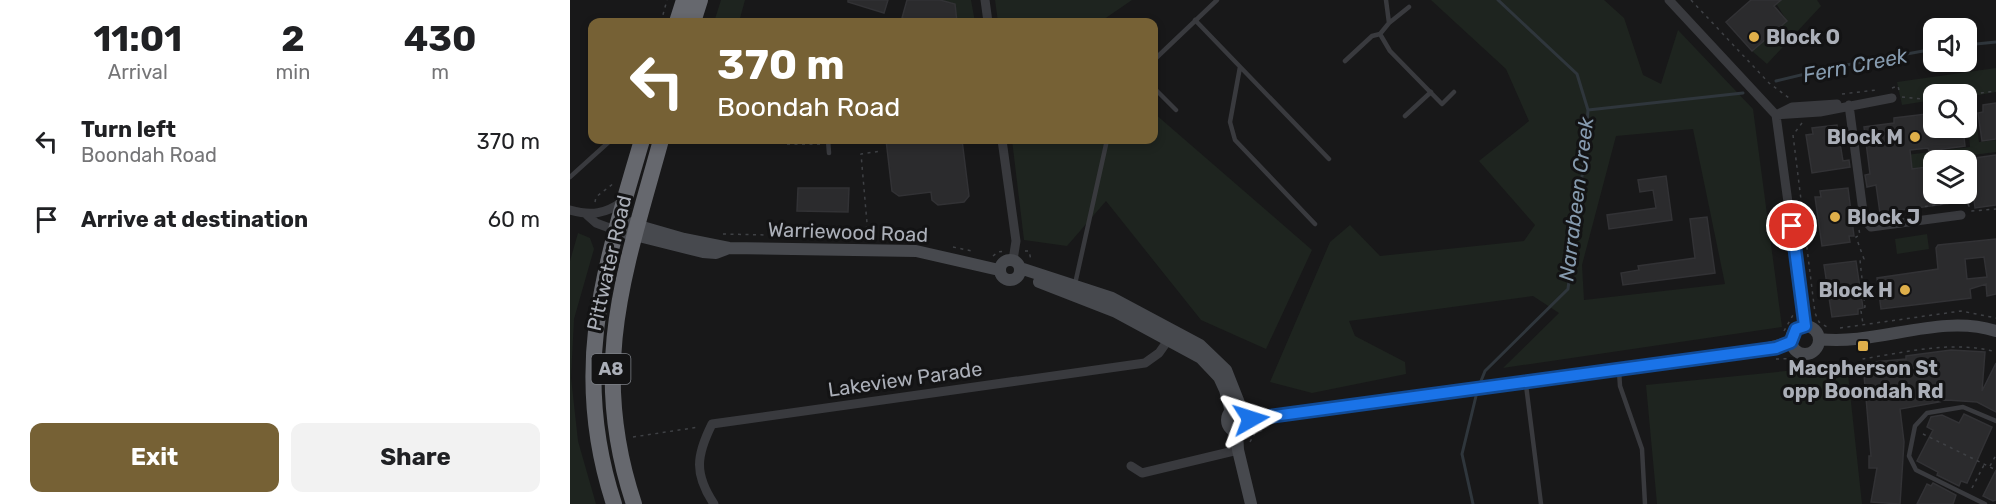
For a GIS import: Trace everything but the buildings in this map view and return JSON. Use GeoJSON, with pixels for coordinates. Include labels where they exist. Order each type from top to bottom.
{"type":"FeatureCollection","features":[{"type":"Feature","properties":{"kind":"highway"},"geometry":{"type":"LineString","coordinates":[[678,18],[684,0]]}},
{"type":"Feature","properties":{"kind":"highway"},"geometry":{"type":"LineString","coordinates":[[694,18],[700,0]]}},
{"type":"Feature","properties":{"kind":"highway","name":"Pittwater Road"},"geometry":{"type":"LineString","coordinates":[[614,504],[600,458],[594,425],[591,381],[595,318],[617,225],[641,144]]}},
{"type":"Feature","properties":{"kind":"highway","name":"Pittwater Road"},"geometry":{"type":"LineString","coordinates":[[634,504],[615,424],[611,358],[620,291],[660,144]]}},
{"type":"Feature","properties":{"kind":"street"},"geometry":{"type":"LineString","coordinates":[[985,0],[987,18]]}},
{"type":"Feature","properties":{"kind":"street"},"geometry":{"type":"LineString","coordinates":[[1669,0],[1776,115],[1805,326]]}},
{"type":"Feature","properties":{"kind":"street"},"geometry":{"type":"LineString","coordinates":[[1776,115],[1811,113],[1891,93]]}},
{"type":"Feature","properties":{"kind":"street"},"geometry":{"type":"LineString","coordinates":[[1849,105],[1864,219],[1871,227],[1961,215]]}},
{"type":"Feature","properties":{"kind":"street"},"geometry":{"type":"LineString","coordinates":[[1003,144],[1016,241],[1017,268]]}},
{"type":"Feature","properties":{"kind":"street"},"geometry":{"type":"LineString","coordinates":[[587,215],[606,212],[624,200]]}},
{"type":"Feature","properties":{"kind":"street"},"geometry":{"type":"LineString","coordinates":[[570,210],[587,215],[596,223],[617,225]]}},
{"type":"Feature","properties":{"kind":"street","name":"Warriewood Road"},"geometry":{"type":"LineString","coordinates":[[617,225],[703,252],[716,253],[729,248],[916,251],[999,270],[1007,280],[1017,268]]}},
{"type":"Feature","properties":{"kind":"street"},"geometry":{"type":"LineString","coordinates":[[999,270],[1004,262],[1171,335]]}},
{"type":"Feature","properties":{"kind":"street"},"geometry":{"type":"LineString","coordinates":[[1017,268],[1075,284],[1112,298],[1171,335],[1216,372],[1236,410]]}},
{"type":"Feature","properties":{"kind":"street"},"geometry":{"type":"LineString","coordinates":[[1791,342],[1796,329],[1805,326],[1813,328],[1819,339]]}},
{"type":"Feature","properties":{"kind":"street"},"geometry":{"type":"LineString","coordinates":[[1819,339],[1858,338],[1956,326],[1979,326],[1996,331]]}},
{"type":"Feature","properties":{"kind":"street","name":"Lakeview Parade"},"geometry":{"type":"LineString","coordinates":[[712,424],[1145,363],[1159,353],[1171,335]]}},
{"type":"Feature","properties":{"kind":"street"},"geometry":{"type":"LineString","coordinates":[[1791,342],[1796,350],[1804,354],[1813,351],[1819,339]]}},
{"type":"Feature","properties":{"kind":"street"},"geometry":{"type":"LineString","coordinates":[[1251,419],[1619,371],[1756,351],[1791,342]]}},
{"type":"Feature","properties":{"kind":"street"},"geometry":{"type":"LineString","coordinates":[[1236,410],[1248,412],[1251,419],[1247,429],[1237,432]]}},
{"type":"Feature","properties":{"kind":"street"},"geometry":{"type":"LineString","coordinates":[[1236,410],[1227,418],[1228,426],[1237,432],[1244,447],[1251,504]]}},
{"type":"Feature","properties":{"kind":"street"},"geometry":{"type":"LineString","coordinates":[[712,424],[701,449],[699,465],[700,483],[714,504]]}},
{"type":"Feature","properties":{"kind":"street"},"geometry":{"type":"LineString","coordinates":[[1131,466],[1142,473],[1244,447]]}},
{"type":"Feature","properties":{"kind":"lane"},"geometry":{"type":"LineString","coordinates":[[1158,56],[1217,0]]}},
{"type":"Feature","properties":{"kind":"lane"},"geometry":{"type":"LineString","coordinates":[[1386,0],[1389,22]]}},
{"type":"Feature","properties":{"kind":"lane"},"geometry":{"type":"LineString","coordinates":[[1345,62],[1372,36],[1380,34],[1389,22],[1409,7]]}},
{"type":"Feature","properties":{"kind":"lane"},"geometry":{"type":"LineString","coordinates":[[1195,20],[1329,159]]}},
{"type":"Feature","properties":{"kind":"lane"},"geometry":{"type":"LineString","coordinates":[[1380,34],[1390,51],[1442,104],[1454,92]]}},
{"type":"Feature","properties":{"kind":"lane"},"geometry":{"type":"LineString","coordinates":[[1240,67],[1230,122],[1235,140],[1315,224]]}},
{"type":"Feature","properties":{"kind":"lane"},"geometry":{"type":"LineString","coordinates":[[1158,92],[1176,110]]}},
{"type":"Feature","properties":{"kind":"lane"},"geometry":{"type":"LineString","coordinates":[[1405,116],[1431,92]]}},
{"type":"Feature","properties":{"kind":"lane"},"geometry":{"type":"LineString","coordinates":[[570,177],[607,144]]}},
{"type":"Feature","properties":{"kind":"lane"},"geometry":{"type":"LineString","coordinates":[[828,144],[829,153]]}},
{"type":"Feature","properties":{"kind":"lane"},"geometry":{"type":"LineString","coordinates":[[1075,284],[1106,144]]}},
{"type":"Feature","properties":{"kind":"lane"},"geometry":{"type":"LineString","coordinates":[[1619,371],[1620,387],[1642,449],[1645,504]]}},
{"type":"Feature","properties":{"kind":"lane"},"geometry":{"type":"LineString","coordinates":[[1526,383],[1541,504]]}},
{"type":"Feature","properties":{"kind":"lane"},"geometry":{"type":"LineString","coordinates":[[1985,504],[1913,466],[1909,456],[1914,430],[1919,419],[1926,413],[1951,408],[1975,410],[1996,421]]}},
{"type":"Feature","properties":{"kind":"path"},"geometry":{"type":"LineString","coordinates":[[662,18],[667,0]]}},
{"type":"Feature","properties":{"kind":"path"},"geometry":{"type":"LineString","coordinates":[[1691,0],[1769,83],[1791,98]]}},
{"type":"Feature","properties":{"kind":"path"},"geometry":{"type":"LineString","coordinates":[[1891,93],[1898,86],[1901,97],[1923,99]]}},
{"type":"Feature","properties":{"kind":"path"},"geometry":{"type":"LineString","coordinates":[[1838,94],[1881,90]]}},
{"type":"Feature","properties":{"kind":"path"},"geometry":{"type":"LineString","coordinates":[[1977,94],[1996,91]]}},
{"type":"Feature","properties":{"kind":"path"},"geometry":{"type":"LineString","coordinates":[[1809,122],[1802,123],[1793,135],[1815,313],[1820,322],[1832,329],[1961,311],[1996,318]]}},
{"type":"Feature","properties":{"kind":"path"},"geometry":{"type":"LineString","coordinates":[[787,144],[820,144]]}},
{"type":"Feature","properties":{"kind":"path"},"geometry":{"type":"LineString","coordinates":[[865,237],[867,223],[861,154],[881,151]]}},
{"type":"Feature","properties":{"kind":"path"},"geometry":{"type":"LineString","coordinates":[[587,215],[596,197],[616,182]]}},
{"type":"Feature","properties":{"kind":"path"},"geometry":{"type":"LineString","coordinates":[[1858,225],[1860,235],[1856,237],[1864,259],[1860,260],[1865,307],[1861,311],[1863,324]]}},
{"type":"Feature","properties":{"kind":"path"},"geometry":{"type":"LineString","coordinates":[[1860,366],[1863,359],[1941,349],[1979,347],[1996,352]]}},
{"type":"Feature","properties":{"kind":"path"},"geometry":{"type":"LineString","coordinates":[[1773,359],[1811,358]]}},
{"type":"Feature","properties":{"kind":"path"},"geometry":{"type":"LineString","coordinates":[[629,438],[712,424]]}},
{"type":"Feature","properties":{"kind":"path"},"geometry":{"type":"LineString","coordinates":[[1244,447],[1255,433],[1268,428]]}},
{"type":"Feature","properties":{"kind":"path"},"geometry":{"type":"LineString","coordinates":[[1914,430],[1996,470]]}},
{"type":"Feature","properties":{"kind":"path"},"geometry":{"type":"LineString","coordinates":[[1990,467],[1996,455]]}},
{"type":"Feature","properties":{"kind":"path"},"geometry":{"type":"LineString","coordinates":[[1968,496],[1985,465]]}},
{"type":"Feature","properties":{"kind":"shaded area"},"geometry":{"type":"Polygon","coordinates":[[[721,0],[745,0],[740,18],[715,18],[721,0]]]}},
{"type":"Feature","properties":{"kind":"shaded area"},"geometry":{"type":"Polygon","coordinates":[[[941,0],[971,0],[974,18],[957,18],[955,4],[941,0]]]}},
{"type":"Feature","properties":{"kind":"shaded area"},"geometry":{"type":"Polygon","coordinates":[[[995,0],[1132,0],[1106,18],[997,18],[995,0]]]}},
{"type":"Feature","properties":{"kind":"shaded area"},"geometry":{"type":"Polygon","coordinates":[[[1431,0],[1604,0],[1624,18],[1643,75],[1661,84],[1678,30],[1753,109],[1782,327],[1503,368],[1559,313],[1533,296],[1349,321],[1355,336],[1405,362],[1406,374],[1312,393],[1270,382],[1330,242],[1350,225],[1380,256],[1524,241],[1535,225],[1479,161],[1529,121],[1506,69],[1431,0]],[[1693,129],[1616,136],[1582,265],[1584,300],[1725,284],[1693,129]]]}},
{"type":"Feature","properties":{"kind":"shaded area"},"geometry":{"type":"Polygon","coordinates":[[[1774,0],[1817,0],[1821,6],[1767,64],[1752,51],[1787,21],[1774,0]]]}},
{"type":"Feature","properties":{"kind":"shaded area"},"geometry":{"type":"Polygon","coordinates":[[[1996,68],[1996,92],[1977,95],[1977,84],[1923,84],[1923,102],[1902,105],[1897,82],[1996,68]]]}},
{"type":"Feature","properties":{"kind":"shaded area"},"geometry":{"type":"Polygon","coordinates":[[[1158,116],[1312,250],[1266,349],[1201,320],[1106,201],[1067,246],[1024,240],[1012,144],[1158,144],[1158,116]]]}},
{"type":"Feature","properties":{"kind":"shaded area"},"geometry":{"type":"Polygon","coordinates":[[[1977,127],[1979,142],[1996,140],[1996,152],[1977,154],[1977,150],[1946,150],[1970,147],[1969,138],[1977,138],[1977,127]]]}},
{"type":"Feature","properties":{"kind":"shaded area"},"geometry":{"type":"Polygon","coordinates":[[[1923,153],[1923,167],[1876,174],[1874,159],[1923,153]]]}},
{"type":"Feature","properties":{"kind":"shaded area"},"geometry":{"type":"Polygon","coordinates":[[[578,233],[590,238],[594,249],[574,319],[571,378],[578,441],[596,504],[570,504],[570,261],[578,233]]]}},
{"type":"Feature","properties":{"kind":"shaded area"},"geometry":{"type":"Polygon","coordinates":[[[1927,234],[1929,249],[1897,254],[1895,239],[1927,234]]]}},
{"type":"Feature","properties":{"kind":"shaded area"},"geometry":{"type":"Polygon","coordinates":[[[1847,365],[1862,504],[1657,504],[1646,385],[1847,365]]]}},
{"type":"Feature","properties":{"kind":"waterway","name":"Narrabeen Creek"},"geometry":{"type":"LineString","coordinates":[[1479,386],[1485,371],[1568,289],[1588,110],[1577,74],[1498,0]]}},
{"type":"Feature","properties":{"kind":"waterway","name":"Fern Creek"},"geometry":{"type":"LineString","coordinates":[[1977,44],[1996,42]]}},
{"type":"Feature","properties":{"kind":"waterway","name":"Fern Creek"},"geometry":{"type":"LineString","coordinates":[[1776,81],[1830,68],[1923,51]]}},
{"type":"Feature","properties":{"kind":"waterway","name":"Fern Creek"},"geometry":{"type":"LineString","coordinates":[[1588,110],[1743,93]]}},
{"type":"Feature","properties":{"kind":"waterway","name":"Narrabeen Creek"},"geometry":{"type":"LineString","coordinates":[[1473,504],[1462,454],[1477,392]]}},
{"type":"Feature","properties":{"kind":"place","name":"Block O"},"geometry":{"type":"Point","coordinates":[1754,37]}},
{"type":"Feature","properties":{"kind":"place","name":"Block M"},"geometry":{"type":"Point","coordinates":[1915,137]}},
{"type":"Feature","properties":{"kind":"place","name":"Block J"},"geometry":{"type":"Point","coordinates":[1835,217]}},
{"type":"Feature","properties":{"kind":"place","name":"Block H"},"geometry":{"type":"Point","coordinates":[1905,290]}},
{"type":"Feature","properties":{"kind":"place","name":"Macpherson St opp Boondah Rd"},"geometry":{"type":"Point","coordinates":[1863,346]}},
{"type":"Feature","properties":{"kind":"route"},"geometry":{"type":"LineString","coordinates":[[1251,419],[1288,416],[1776,348],[1791,342],[1796,329],[1805,326],[1792,226]]}}]}
